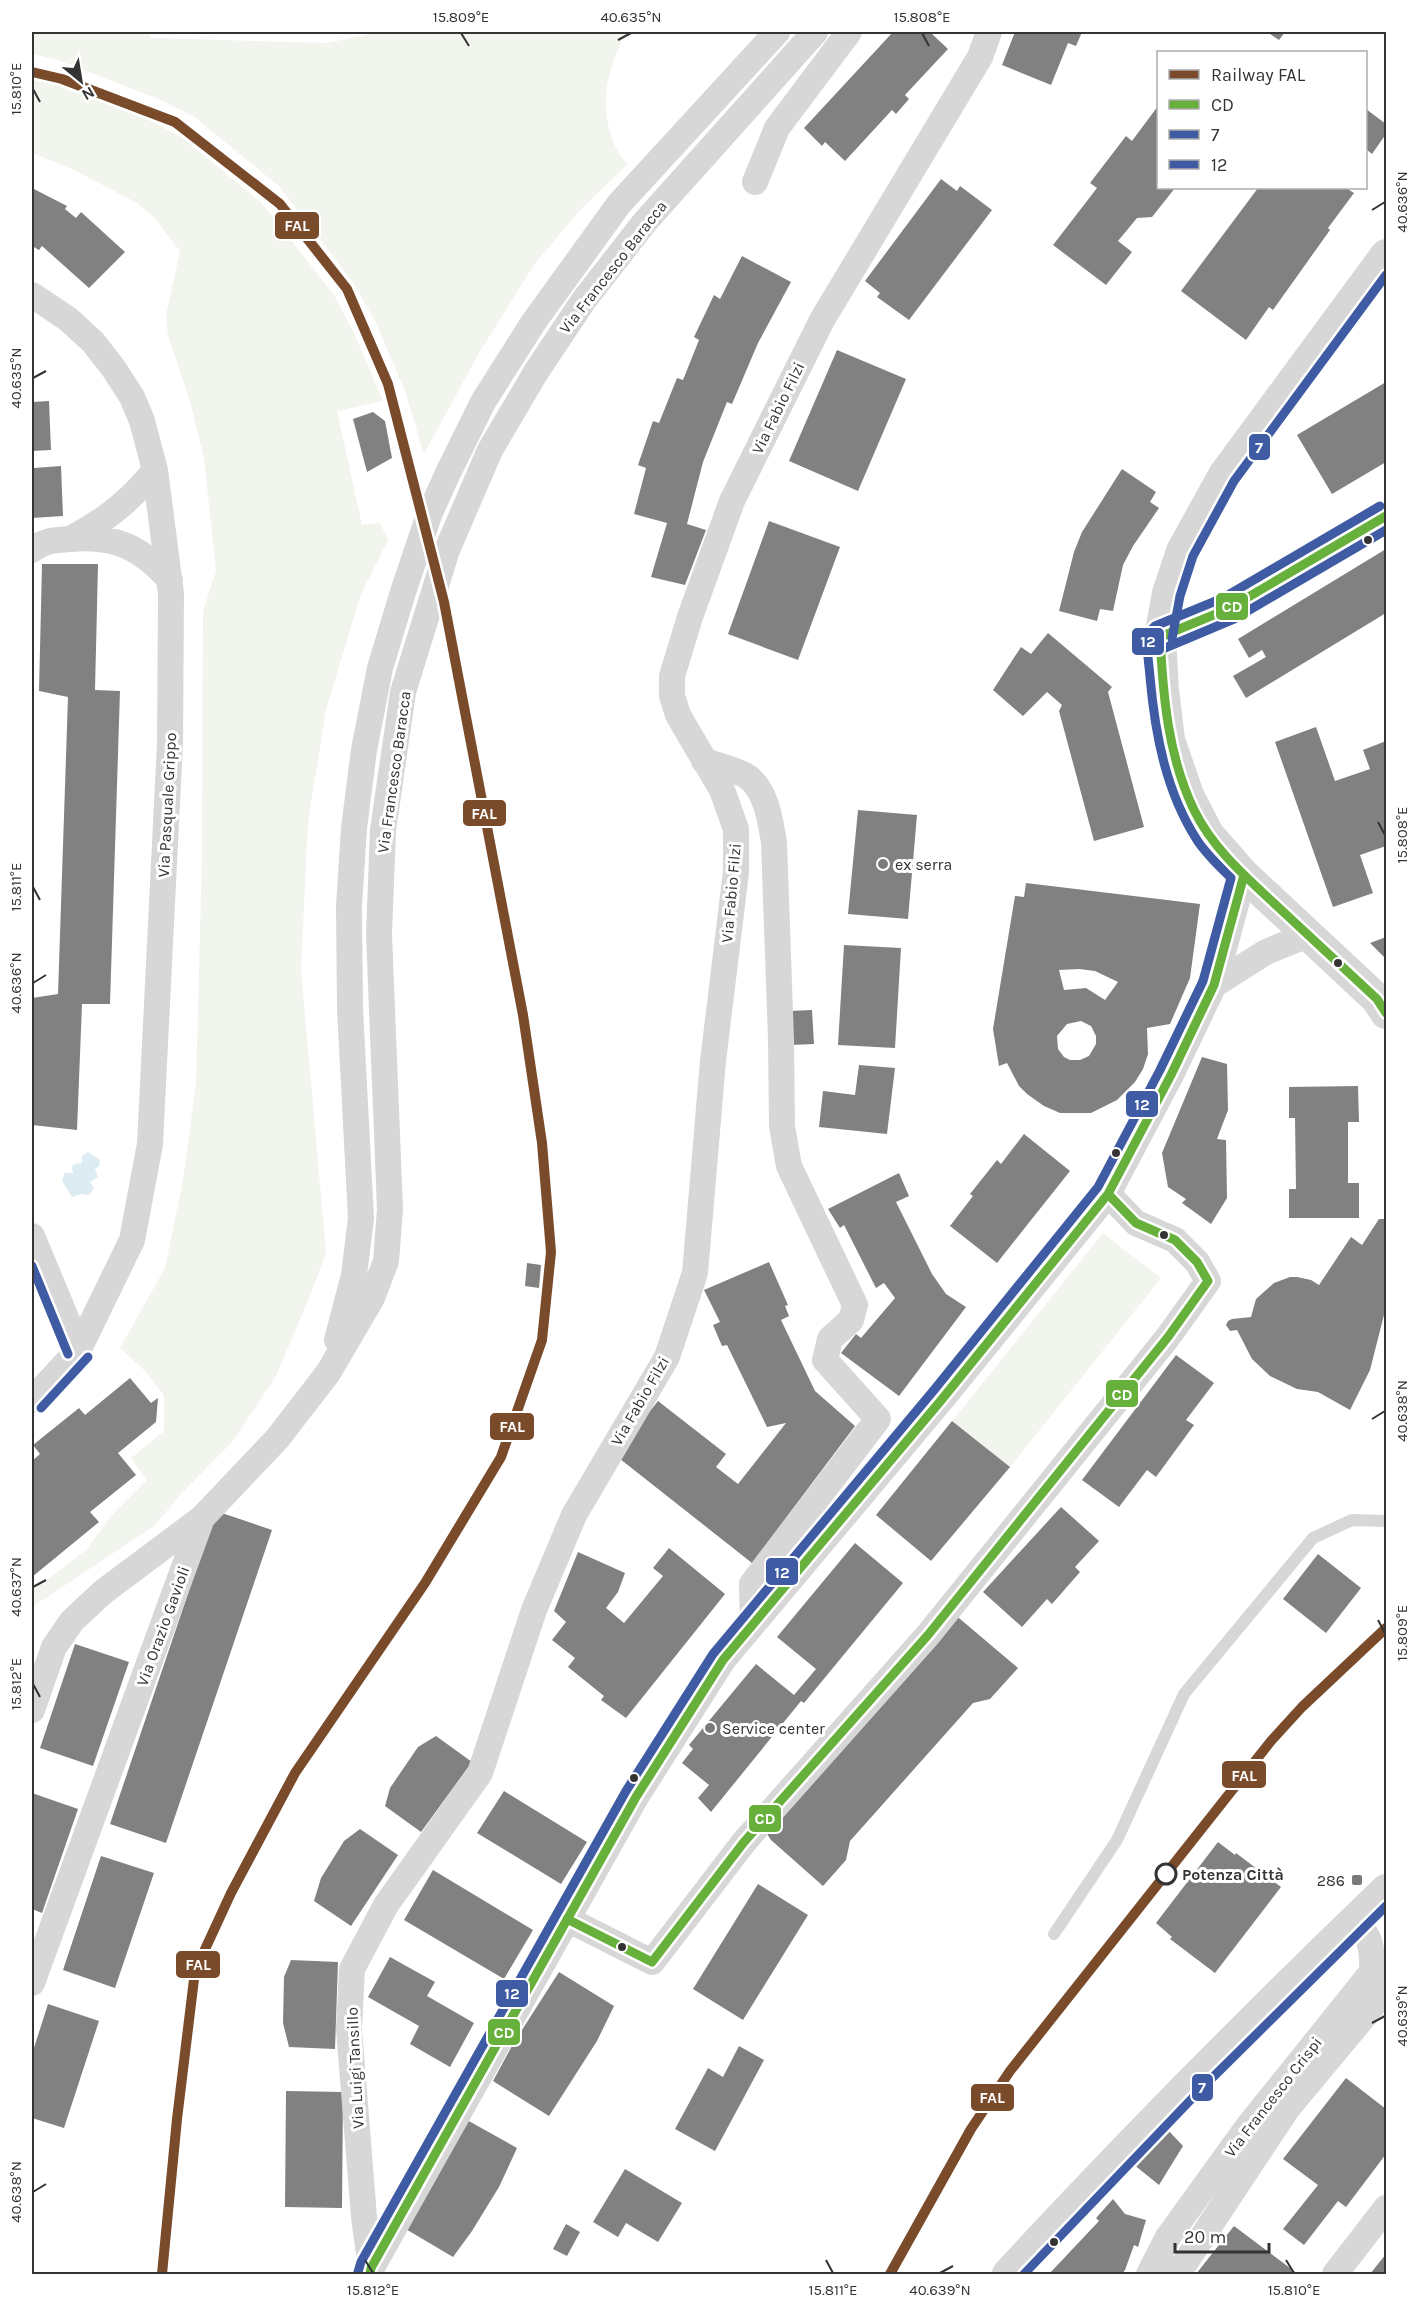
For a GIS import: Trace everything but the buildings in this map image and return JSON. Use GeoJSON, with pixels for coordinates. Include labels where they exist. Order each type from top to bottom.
{"type":"FeatureCollection","features":[{"type":"Feature","properties":{"kind":"street","name":"Via Francesco Baracca"},"geometry":{"type":"LineString","coordinates":[[328,1372],[354,1275],[361,1218],[350,1010],[348,906],[354,828],[364,750],[380,668],[402,592],[429,515],[447,473],[478,412],[533,323],[619,204],[777,32]]}},
{"type":"Feature","properties":{"kind":"street","name":"Via Francesco Baracca"},"geometry":{"type":"LineString","coordinates":[[202,1518],[277,1439],[328,1372],[372,1298],[386,1261],[390,1209],[379,934],[383,830],[404,692],[447,550],[490,450],[536,372],[584,300],[644,223],[814,32]]}},
{"type":"Feature","properties":{"kind":"street"},"geometry":{"type":"LineString","coordinates":[[755,182],[777,128],[849,32]]}},
{"type":"Feature","properties":{"kind":"street","name":"Via Fabio Filzi"},"geometry":{"type":"LineString","coordinates":[[495,1729],[534,1610],[574,1515],[667,1357],[695,1273],[713,1060],[736,872],[736,829],[722,790],[678,715],[672,696],[672,676],[690,617],[732,501],[822,320],[980,57],[989,32]]}},
{"type":"Feature","properties":{"kind":"street"},"geometry":{"type":"LineString","coordinates":[[1386,255],[1224,475],[1182,551],[1168,593],[1160,637],[1169,740],[1188,795],[1208,834],[1244,875],[1377,999],[1386,1012]]}},
{"type":"Feature","properties":{"kind":"street","name":"Via Pasquale Grippo"},"geometry":{"type":"LineString","coordinates":[[32,295],[68,319],[93,342],[132,397],[142,421],[155,470],[170,580],[170,743],[150,1144],[132,1240],[79,1349],[32,1400]]}},
{"type":"Feature","properties":{"kind":"street"},"geometry":{"type":"LineString","coordinates":[[70,539],[115,512],[140,489],[155,470]]}},
{"type":"Feature","properties":{"kind":"street"},"geometry":{"type":"LineString","coordinates":[[1160,637],[1228,609],[1386,516]]}},
{"type":"Feature","properties":{"kind":"street"},"geometry":{"type":"LineString","coordinates":[[32,550],[45,542],[88,537],[106,539],[123,544],[148,558],[170,580]]}},
{"type":"Feature","properties":{"kind":"street"},"geometry":{"type":"LineString","coordinates":[[704,761],[747,777],[758,788],[769,814],[774,842],[782,1126],[789,1166],[855,1305],[851,1320],[830,1339],[825,1360],[878,1419],[752,1584],[753,1624]]}},
{"type":"Feature","properties":{"kind":"street"},"geometry":{"type":"LineString","coordinates":[[370,2271],[661,1756],[723,1660],[943,1398],[1108,1194],[1171,1075],[1214,986],[1244,875]]}},
{"type":"Feature","properties":{"kind":"street"},"geometry":{"type":"LineString","coordinates":[[1214,986],[1266,952],[1308,935]]}},
{"type":"Feature","properties":{"kind":"street"},"geometry":{"type":"LineString","coordinates":[[567,1919],[652,1962],[744,1842],[928,1635],[1168,1337],[1208,1281],[1197,1262],[1175,1240],[1136,1223],[1108,1194]]}},
{"type":"Feature","properties":{"kind":"street"},"geometry":{"type":"LineString","coordinates":[[32,1236],[79,1349]]}},
{"type":"Feature","properties":{"kind":"street","name":"Via Orazio Gavioli"},"geometry":{"type":"LineString","coordinates":[[32,1710],[54,1647],[72,1621],[103,1592],[202,1518]]}},
{"type":"Feature","properties":{"kind":"street","name":"Via Orazio Gavioli"},"geometry":{"type":"LineString","coordinates":[[32,1983],[202,1518]]}},
{"type":"Feature","properties":{"kind":"street","name":"Via Luigi Tansillo"},"geometry":{"type":"LineString","coordinates":[[370,2271],[349,2029],[352,1969],[386,1905],[480,1773],[495,1729]]}},
{"type":"Feature","properties":{"kind":"street"},"geometry":{"type":"LineString","coordinates":[[1008,2274],[1065,2213],[1386,1890]]}},
{"type":"Feature","properties":{"kind":"street","name":"Via Francesco Crispi"},"geometry":{"type":"LineString","coordinates":[[1149,2274],[1168,2237],[1246,2129],[1372,1972],[1373,1948],[1365,1930],[1354,1920]]}},
{"type":"Feature","properties":{"kind":"street","name":"Via Francesco Crispi"},"geometry":{"type":"LineString","coordinates":[[1173,2274],[1185,2262],[1287,2109],[1386,1990]]}},
{"type":"Feature","properties":{"kind":"street"},"geometry":{"type":"LineString","coordinates":[[1335,2274],[1386,2208]]}},
{"type":"Feature","properties":{"kind":"lane"},"geometry":{"type":"LineString","coordinates":[[1054,1934],[1118,1840],[1184,1694],[1312,1538],[1352,1520],[1386,1521]]}},
{"type":"Feature","properties":{"kind":"shaded area"},"geometry":{"type":"Polygon","coordinates":[[[32,32],[148,32],[151,38],[327,43],[380,32],[626,32],[610,73],[606,91],[606,107],[608,125],[614,143],[628,164],[580,210],[534,265],[479,353],[424,454],[405,391],[376,323],[353,282],[279,186],[193,116],[161,100],[55,59],[32,54],[32,32]]]}},
{"type":"Feature","properties":{"kind":"shaded area"},"geometry":{"type":"Polygon","coordinates":[[[32,79],[48,82],[151,121],[180,136],[262,203],[334,295],[354,333],[383,401],[337,411],[362,525],[380,523],[388,540],[361,594],[326,710],[308,822],[301,970],[326,1252],[276,1376],[233,1441],[181,1494],[154,1526],[32,1607],[32,1591],[86,1550],[111,1516],[147,1480],[131,1458],[164,1431],[164,1395],[145,1371],[120,1348],[165,1268],[183,1180],[196,1083],[202,856],[203,611],[216,571],[204,458],[190,401],[168,336],[166,315],[180,251],[154,217],[137,203],[74,170],[32,153],[32,79]]]}},
{"type":"Feature","properties":{"kind":"shaded area"},"geometry":{"type":"Polygon","coordinates":[[[88,1152],[100,1160],[99,1167],[95,1168],[98,1177],[90,1182],[94,1188],[89,1195],[81,1194],[72,1197],[62,1181],[65,1173],[73,1173],[74,1164],[82,1163],[82,1156],[88,1152]]]}},
{"type":"Feature","properties":{"kind":"shaded area"},"geometry":{"type":"Polygon","coordinates":[[[1103,1233],[1161,1278],[1010,1467],[952,1421],[1103,1233]]]}},
{"type":"Feature","properties":{"kind":"rail line","name":"FAL"},"geometry":{"type":"LineString","coordinates":[[32,72],[62,79],[175,122],[280,204],[347,289],[388,384],[444,602],[523,1015],[542,1143],[551,1252],[542,1340],[501,1457],[425,1583],[295,1773],[231,1893],[195,1971],[177,2119],[162,2274]]}},
{"type":"Feature","properties":{"kind":"rail line","name":"FAL"},"geometry":{"type":"LineString","coordinates":[[890,2274],[971,2129],[1010,2071],[1271,1741],[1302,1707],[1386,1628]]}},
{"type":"Feature","properties":{"kind":"transit line","name":"7"},"geometry":{"type":"LineString","coordinates":[[1172,639],[1180,596],[1193,556],[1234,481],[1386,275]]}},
{"type":"Feature","properties":{"kind":"transit line","name":"12"},"geometry":{"type":"LineString","coordinates":[[358,2272],[361,2262],[626,1791],[713,1654],[934,1390],[1098,1187],[1160,1070],[1203,981],[1231,878],[1197,840],[1186,822],[1170,782],[1159,741],[1152,698],[1148,648],[1150,631],[1155,626],[1223,598],[1380,506]]}},
{"type":"Feature","properties":{"kind":"transit line","name":"CD"},"geometry":{"type":"LineString","coordinates":[[1386,516],[1228,609],[1160,637],[1168,725],[1185,789],[1202,824],[1220,850],[1242,873],[1377,999],[1386,1013]]}},
{"type":"Feature","properties":{"kind":"transit line","name":"7"},"geometry":{"type":"LineString","coordinates":[[1165,648],[1234,619],[1386,530]]}},
{"type":"Feature","properties":{"kind":"transit line","name":"CD"},"geometry":{"type":"LineString","coordinates":[[370,2274],[371,2268],[636,1797],[723,1660],[943,1398],[1108,1194],[1171,1075],[1214,985],[1244,875]]}},
{"type":"Feature","properties":{"kind":"transit line","name":"CD"},"geometry":{"type":"LineString","coordinates":[[567,1919],[652,1962],[744,1842],[928,1635],[1168,1337],[1208,1281],[1197,1262],[1175,1240],[1136,1223],[1108,1194]]}},
{"type":"Feature","properties":{"kind":"transit line","name":"7"},"geometry":{"type":"LineString","coordinates":[[32,1266],[68,1354]]}},
{"type":"Feature","properties":{"kind":"transit line","name":"7"},"geometry":{"type":"LineString","coordinates":[[41,1408],[88,1357]]}},
{"type":"Feature","properties":{"kind":"transit line","name":"7"},"geometry":{"type":"LineString","coordinates":[[1024,2274],[1203,2087],[1386,1906]]}},
{"type":"Feature","properties":{"kind":"place","name":"ex serra"},"geometry":{"type":"Point","coordinates":[883,864]}},
{"type":"Feature","properties":{"kind":"place","name":"Service center"},"geometry":{"type":"Point","coordinates":[710,1728]}},
{"type":"Feature","properties":{"kind":"place","name":"Potenza Città"},"geometry":{"type":"Point","coordinates":[1166,1874]}},
{"type":"Feature","properties":{"kind":"place","name":"286"},"geometry":{"type":"Point","coordinates":[1357,1880]}}]}
